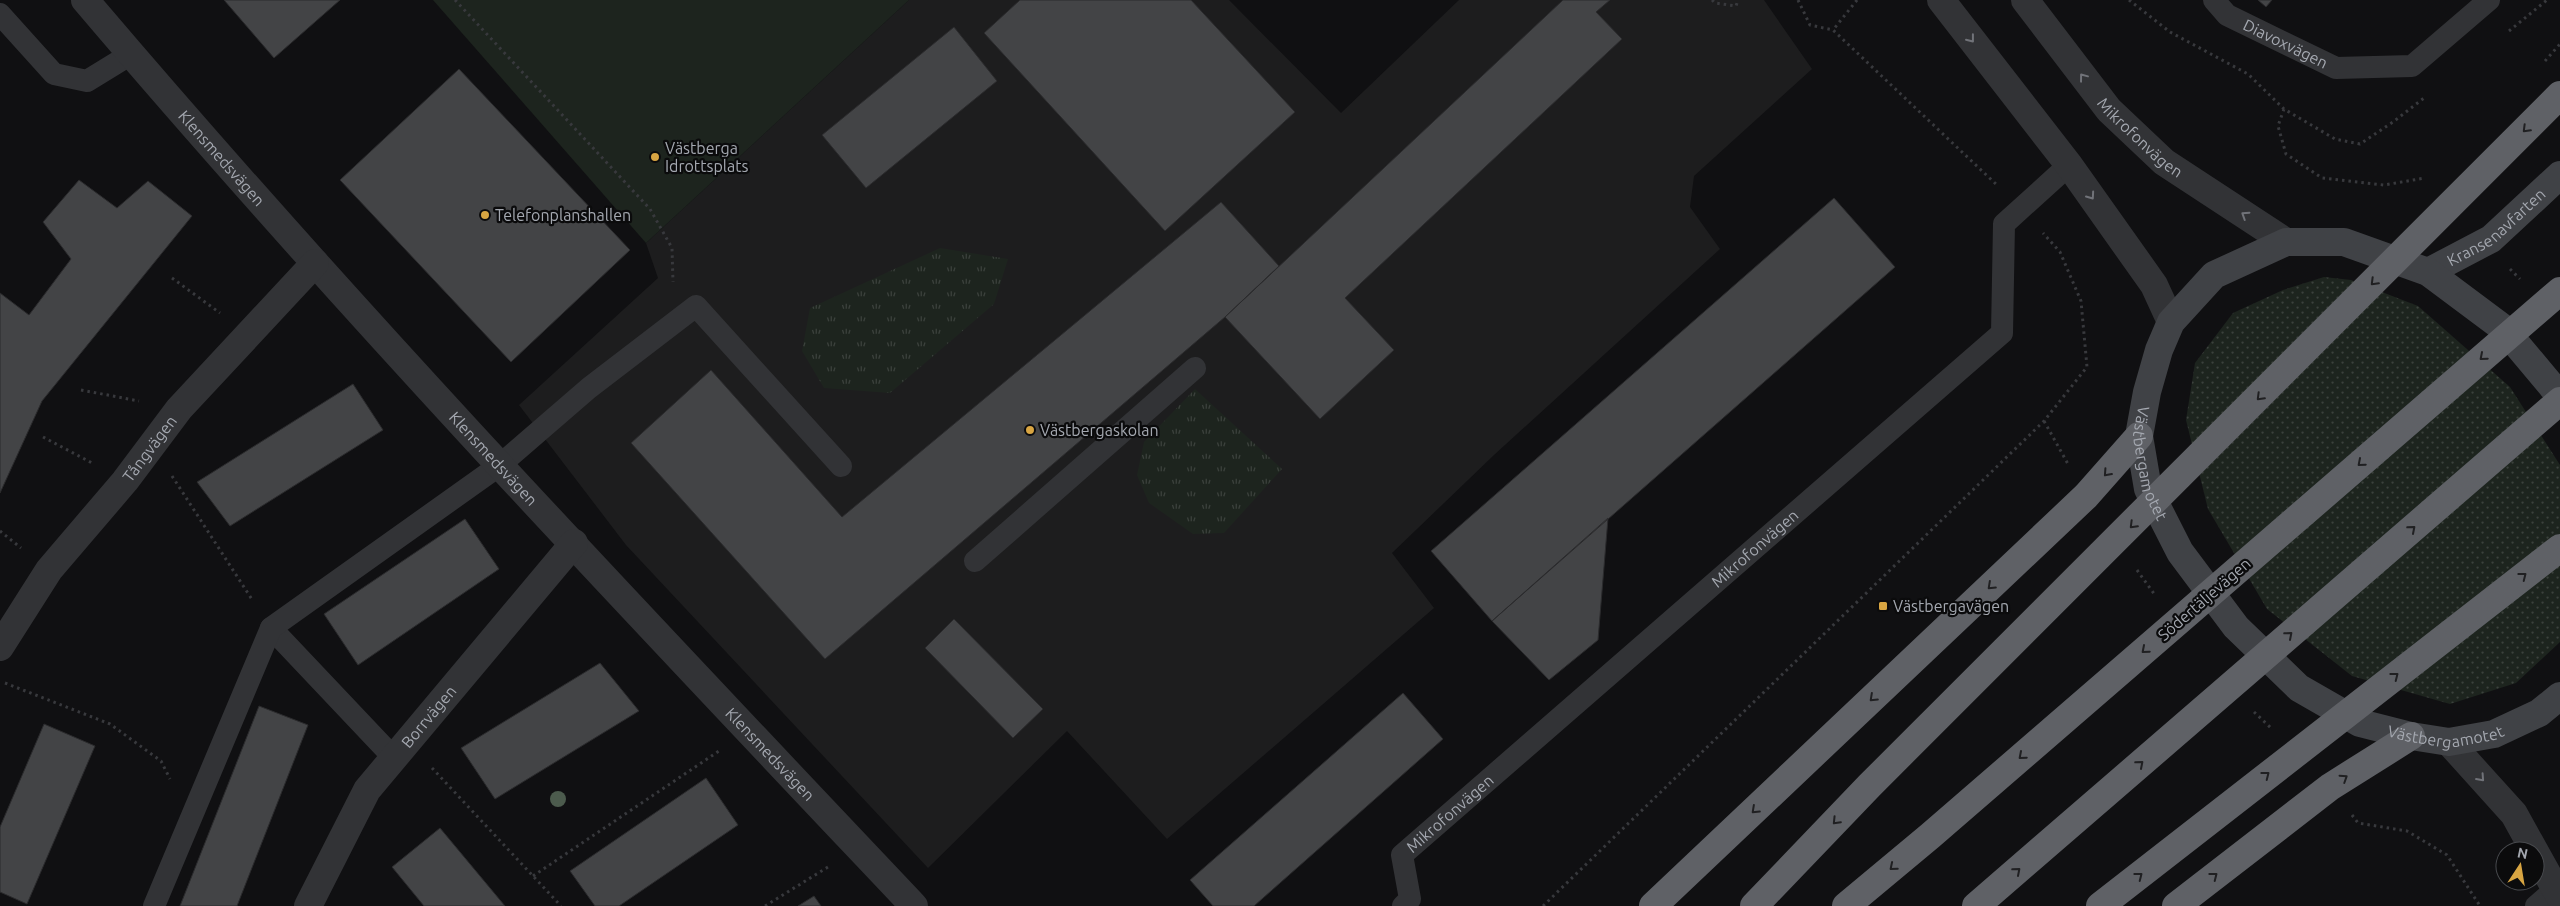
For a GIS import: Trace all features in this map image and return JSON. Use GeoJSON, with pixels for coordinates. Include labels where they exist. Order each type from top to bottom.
{"type":"FeatureCollection","features":[{"type":"Feature","properties":{"kind":"highway"},"geometry":{"type":"LineString","coordinates":[[1754,906],[1870,786],[2134,524],[2560,95]]}},
{"type":"Feature","properties":{"kind":"highway","name":"Södertäljevägen"},"geometry":{"type":"LineString","coordinates":[[1846,906],[1930,836],[2560,291]]}},
{"type":"Feature","properties":{"kind":"highway"},"geometry":{"type":"LineString","coordinates":[[1978,904],[2560,401]]}},
{"type":"Feature","properties":{"kind":"highway"},"geometry":{"type":"LineString","coordinates":[[1653,906],[2086,496],[2140,436]]}},
{"type":"Feature","properties":{"kind":"highway"},"geometry":{"type":"LineString","coordinates":[[2100,906],[2560,548]]}},
{"type":"Feature","properties":{"kind":"highway"},"geometry":{"type":"LineString","coordinates":[[2176,906],[2330,787],[2411,736]]}},
{"type":"Feature","properties":{"kind":"main road","name":"Kransenavfarten"},"geometry":{"type":"LineString","coordinates":[[2428,272],[2491,239],[2560,175]]}},
{"type":"Feature","properties":{"kind":"main road","name":"Västbergamotet"},"geometry":{"type":"LineString","coordinates":[[2560,396],[2503,328],[2428,272],[2344,242],[2286,242],[2214,275],[2172,322],[2159,350],[2147,392],[2140,436],[2148,489],[2180,552],[2236,627],[2299,688],[2360,723],[2411,736],[2449,742],[2494,734],[2539,713],[2560,696]]}},
{"type":"Feature","properties":{"kind":"street","name":"Klensmedsvägen"},"geometry":{"type":"LineString","coordinates":[[85,0],[315,262],[500,465],[914,906]]}},
{"type":"Feature","properties":{"kind":"street"},"geometry":{"type":"LineString","coordinates":[[1941,0],[2069,165],[2154,285],[2172,322]]}},
{"type":"Feature","properties":{"kind":"street","name":"Mikrofonvägen"},"geometry":{"type":"LineString","coordinates":[[2025,0],[2109,110],[2164,162],[2286,242]]}},
{"type":"Feature","properties":{"kind":"street","name":"Tångvägen"},"geometry":{"type":"LineString","coordinates":[[0,647],[49,570],[125,481],[179,409],[315,262]]}},
{"type":"Feature","properties":{"kind":"street","name":"Borrvägen"},"geometry":{"type":"LineString","coordinates":[[308,906],[367,790],[574,544]]}},
{"type":"Feature","properties":{"kind":"street"},"geometry":{"type":"LineString","coordinates":[[2449,742],[2514,814],[2558,893]]}},
{"type":"Feature","properties":{"kind":"lane","name":"Diavoxvägen"},"geometry":{"type":"LineString","coordinates":[[2214,0],[2227,15],[2336,68],[2412,66],[2489,0]]}},
{"type":"Feature","properties":{"kind":"lane"},"geometry":{"type":"LineString","coordinates":[[0,14],[54,74],[87,81],[131,54]]}},
{"type":"Feature","properties":{"kind":"lane","name":"Mikrofonvägen"},"geometry":{"type":"LineString","coordinates":[[1403,906],[1410,900],[1402,855],[2002,333],[2004,224],[2069,165]]}},
{"type":"Feature","properties":{"kind":"lane"},"geometry":{"type":"LineString","coordinates":[[154,906],[271,628],[500,465],[589,388],[696,306],[841,466]]}},
{"type":"Feature","properties":{"kind":"lane"},"geometry":{"type":"LineString","coordinates":[[974,561],[1195,368]]}},
{"type":"Feature","properties":{"kind":"lane"},"geometry":{"type":"LineString","coordinates":[[271,628],[401,750]]}},
{"type":"Feature","properties":{"kind":"lane"},"geometry":{"type":"LineString","coordinates":[[2536,906],[2558,893]]}},
{"type":"Feature","properties":{"kind":"path"},"geometry":{"type":"LineString","coordinates":[[455,0],[650,209],[672,248],[673,286]]}},
{"type":"Feature","properties":{"kind":"path"},"geometry":{"type":"LineString","coordinates":[[1712,0],[1715,3],[1736,6],[1738,0]]}},
{"type":"Feature","properties":{"kind":"path"},"geometry":{"type":"LineString","coordinates":[[1798,0],[1810,25],[1833,30]]}},
{"type":"Feature","properties":{"kind":"path"},"geometry":{"type":"LineString","coordinates":[[2284,109],[2278,126],[2286,154],[2322,178],[2384,185],[2429,177]]}},
{"type":"Feature","properties":{"kind":"path"},"geometry":{"type":"LineString","coordinates":[[172,278],[249,334]]}},
{"type":"Feature","properties":{"kind":"path"},"geometry":{"type":"LineString","coordinates":[[81,390],[179,409]]}},
{"type":"Feature","properties":{"kind":"path"},"geometry":{"type":"LineString","coordinates":[[43,437],[125,481]]}},
{"type":"Feature","properties":{"kind":"path"},"geometry":{"type":"LineString","coordinates":[[153,446],[271,628]]}},
{"type":"Feature","properties":{"kind":"path"},"geometry":{"type":"LineString","coordinates":[[0,681],[110,724],[161,761],[191,817]]}},
{"type":"Feature","properties":{"kind":"path"},"geometry":{"type":"LineString","coordinates":[[533,876],[750,731]]}},
{"type":"Feature","properties":{"kind":"path"},"geometry":{"type":"LineString","coordinates":[[401,750],[533,876],[561,906]]}},
{"type":"Feature","properties":{"kind":"path"},"geometry":{"type":"LineString","coordinates":[[2358,823],[2407,831],[2447,855],[2480,906]]}},
{"type":"Feature","properties":{"kind":"path"},"geometry":{"type":"LineString","coordinates":[[764,906],[860,848]]}},
{"type":"Feature","properties":{"kind":"shaded area","name":"Västbergaskolan"},"geometry":{"type":"Polygon","coordinates":[[[909,0],[1229,0],[1341,113],[1459,0],[1764,0],[1812,69],[1694,176],[1690,207],[1720,249],[1494,455],[1392,553],[1434,608],[1167,839],[1067,731],[928,868],[626,545],[519,405],[658,278],[646,243],[909,0]]]}},
{"type":"Feature","properties":{"kind":"green space","name":"Västberga Idrottsplats"},"geometry":{"type":"Polygon","coordinates":[[[433,0],[909,0],[646,243],[433,0]]]}},
{"type":"Feature","properties":{"kind":"green space"},"geometry":{"type":"Polygon","coordinates":[[[940,248],[1008,259],[994,304],[890,393],[824,388],[802,351],[810,308],[940,248]]]}},
{"type":"Feature","properties":{"kind":"green space"},"geometry":{"type":"Polygon","coordinates":[[[2324,277],[2351,280],[2418,306],[2510,387],[2560,465],[2560,642],[2516,683],[2450,704],[2352,676],[2267,609],[2208,509],[2186,420],[2195,363],[2233,313],[2283,290],[2324,277]]]}},
{"type":"Feature","properties":{"kind":"green space"},"geometry":{"type":"Polygon","coordinates":[[[1195,389],[1282,469],[1224,533],[1193,534],[1149,503],[1137,475],[1144,442],[1195,389]]]}},
{"type":"Feature","properties":{"kind":"building"},"geometry":{"type":"Polygon","coordinates":[[[224,0],[340,0],[274,58],[224,0]]]}},
{"type":"Feature","properties":{"kind":"building"},"geometry":{"type":"Polygon","coordinates":[[[1020,0],[1191,0],[1295,112],[1165,231],[984,33],[1020,0]]]}},
{"type":"Feature","properties":{"kind":"building"},"geometry":{"type":"Polygon","coordinates":[[[1563,0],[1610,0],[1596,12],[1622,39],[1345,298],[1394,350],[1320,419],[1225,317],[1563,0]]]}},
{"type":"Feature","properties":{"kind":"building"},"geometry":{"type":"Polygon","coordinates":[[[2258,0],[2272,0],[2266,7],[2258,0]]]}},
{"type":"Feature","properties":{"kind":"building"},"geometry":{"type":"Polygon","coordinates":[[[954,27],[997,81],[866,188],[822,135],[954,27]]]}},
{"type":"Feature","properties":{"kind":"building","name":"Telefonplanshallen"},"geometry":{"type":"Polygon","coordinates":[[[459,69],[630,250],[511,362],[340,180],[459,69]]]}},
{"type":"Feature","properties":{"kind":"building"},"geometry":{"type":"Polygon","coordinates":[[[79,180],[117,208],[148,181],[192,216],[42,401],[0,493],[0,293],[29,315],[71,259],[43,222],[79,180]]]}},
{"type":"Feature","properties":{"kind":"building"},"geometry":{"type":"Polygon","coordinates":[[[1834,198],[1895,267],[1492,621],[1431,551],[1834,198]]]}},
{"type":"Feature","properties":{"kind":"building"},"geometry":{"type":"Polygon","coordinates":[[[1221,202],[1279,266],[1225,317],[825,659],[631,443],[711,370],[842,517],[1221,202]]]}},
{"type":"Feature","properties":{"kind":"building"},"geometry":{"type":"Polygon","coordinates":[[[353,384],[383,430],[230,526],[197,482],[353,384]]]}},
{"type":"Feature","properties":{"kind":"building"},"geometry":{"type":"Polygon","coordinates":[[[1608,518],[1598,640],[1549,680],[1492,621],[1608,518]]]}},
{"type":"Feature","properties":{"kind":"building"},"geometry":{"type":"Polygon","coordinates":[[[465,519],[499,569],[358,665],[324,614],[465,519]]]}},
{"type":"Feature","properties":{"kind":"building"},"geometry":{"type":"Polygon","coordinates":[[[954,619],[1043,709],[1013,738],[925,648],[954,619]]]}},
{"type":"Feature","properties":{"kind":"building"},"geometry":{"type":"Polygon","coordinates":[[[600,663],[639,711],[495,799],[461,748],[600,663]]]}},
{"type":"Feature","properties":{"kind":"building"},"geometry":{"type":"Polygon","coordinates":[[[1403,693],[1443,739],[1254,906],[1213,906],[1190,880],[1403,693]]]}},
{"type":"Feature","properties":{"kind":"building"},"geometry":{"type":"Polygon","coordinates":[[[259,706],[308,725],[237,906],[180,906],[259,706]]]}},
{"type":"Feature","properties":{"kind":"building"},"geometry":{"type":"Polygon","coordinates":[[[44,724],[95,746],[27,904],[0,892],[0,827],[44,724]]]}},
{"type":"Feature","properties":{"kind":"building"},"geometry":{"type":"Polygon","coordinates":[[[706,778],[738,825],[619,906],[595,906],[570,871],[706,778]]]}},
{"type":"Feature","properties":{"kind":"building"},"geometry":{"type":"Polygon","coordinates":[[[440,828],[505,906],[424,906],[392,867],[440,828]]]}},
{"type":"Feature","properties":{"kind":"building"},"geometry":{"type":"Polygon","coordinates":[[[814,896],[821,906],[798,906],[814,896]]]}},
{"type":"Feature","properties":{"kind":"place","name":"Västberga Idrottsplats"},"geometry":{"type":"Point","coordinates":[655,157]}},
{"type":"Feature","properties":{"kind":"place","name":"Telefonplanshallen"},"geometry":{"type":"Point","coordinates":[485,215]}},
{"type":"Feature","properties":{"kind":"place","name":"Västbergaskolan"},"geometry":{"type":"Point","coordinates":[1030,430]}},
{"type":"Feature","properties":{"kind":"place","name":"Västbergavägen"},"geometry":{"type":"Point","coordinates":[1883,606]}}]}
